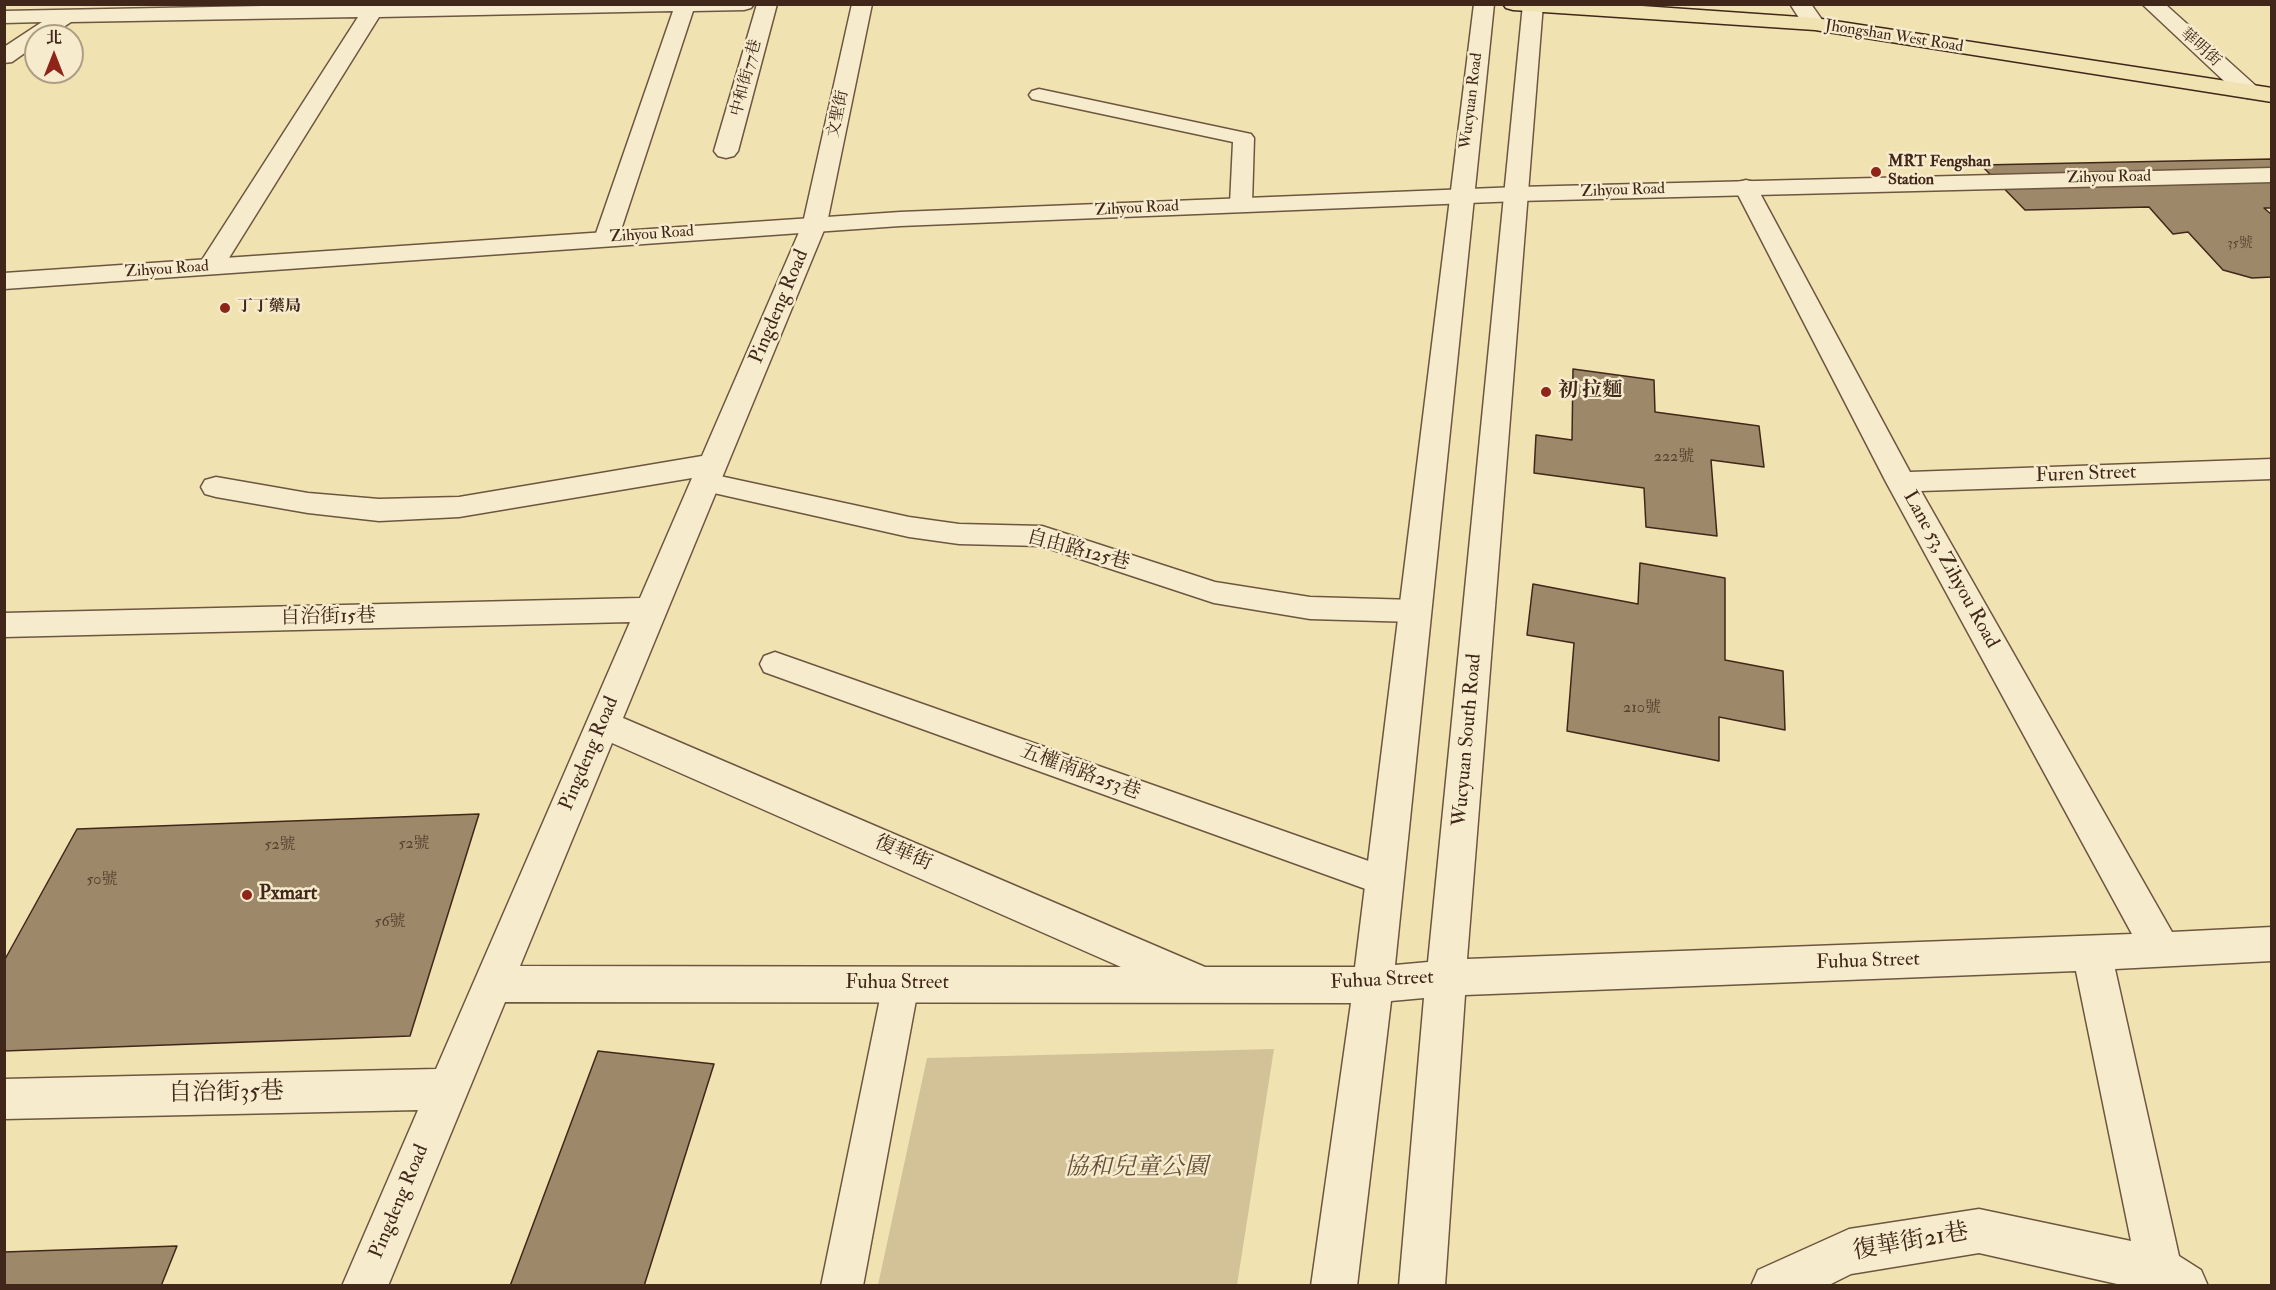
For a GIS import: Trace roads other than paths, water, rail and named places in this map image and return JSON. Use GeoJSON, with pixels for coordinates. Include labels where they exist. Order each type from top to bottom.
{"type":"FeatureCollection","features":[{"type":"Feature","properties":{"kind":"main road","name":"Jhongshan West Road"},"geometry":{"type":"LineString","coordinates":[[1527,5],[1815,24],[1995,54],[2271,95]]}},
{"type":"Feature","properties":{"kind":"street"},"geometry":{"type":"LineString","coordinates":[[4,17],[65,12],[219,9],[372,11],[744,4]]}},
{"type":"Feature","properties":{"kind":"street","name":"中和街77巷"},"geometry":{"type":"LineString","coordinates":[[726,151],[767,4]]}},
{"type":"Feature","properties":{"kind":"street","name":"文聖街"},"geometry":{"type":"LineString","coordinates":[[815,224],[862,4]]}},
{"type":"Feature","properties":{"kind":"street","name":"Wucyuan Road"},"geometry":{"type":"LineString","coordinates":[[1460,197],[1484,4]]}},
{"type":"Feature","properties":{"kind":"street"},"geometry":{"type":"LineString","coordinates":[[1800,4],[1815,24]]}},
{"type":"Feature","properties":{"kind":"street","name":"華明街"},"geometry":{"type":"LineString","coordinates":[[2152,4],[2248,91]]}},
{"type":"Feature","properties":{"kind":"street"},"geometry":{"type":"LineString","coordinates":[[606,239],[685,5]]}},
{"type":"Feature","properties":{"kind":"street"},"geometry":{"type":"LineString","coordinates":[[1518,194],[1527,5]]}},
{"type":"Feature","properties":{"kind":"street"},"geometry":{"type":"LineString","coordinates":[[211,266],[372,11]]}},
{"type":"Feature","properties":{"kind":"street"},"geometry":{"type":"LineString","coordinates":[[4,57],[65,12]]}},
{"type":"Feature","properties":{"kind":"street","name":"Zihyou Road"},"geometry":{"type":"LineString","coordinates":[[4,281],[815,224],[1241,204],[1746,187],[2271,175]]}},
{"type":"Feature","properties":{"kind":"street","name":"Lane 53, Zihyou Road"},"geometry":{"type":"LineString","coordinates":[[1746,187],[1901,482],[2161,950]]}},
{"type":"Feature","properties":{"kind":"street","name":"Wucyuan South Road"},"geometry":{"type":"LineString","coordinates":[[1422,1286],[1446,978],[1518,194]]}},
{"type":"Feature","properties":{"kind":"street"},"geometry":{"type":"LineString","coordinates":[[1334,1286],[1373,986],[1460,197]]}},
{"type":"Feature","properties":{"kind":"street","name":"Pingdeng Road"},"geometry":{"type":"LineString","coordinates":[[365,1286],[815,224]]}},
{"type":"Feature","properties":{"kind":"street","name":"Furen Street"},"geometry":{"type":"LineString","coordinates":[[1901,482],[2271,469]]}},
{"type":"Feature","properties":{"kind":"street"},"geometry":{"type":"LineString","coordinates":[[216,487],[308,503],[367,509],[459,507],[710,473]]}},
{"type":"Feature","properties":{"kind":"street","name":"自治街15巷"},"geometry":{"type":"LineString","coordinates":[[4,625],[651,610]]}},
{"type":"Feature","properties":{"kind":"street","name":"復華街"},"geometry":{"type":"LineString","coordinates":[[603,724],[1204,984]]}},
{"type":"Feature","properties":{"kind":"street","name":"Fuhua Street"},"geometry":{"type":"LineString","coordinates":[[493,984],[1373,986],[1446,978],[2271,944]]}},
{"type":"Feature","properties":{"kind":"street"},"geometry":{"type":"LineString","coordinates":[[2092,953],[2172,1278]]}},
{"type":"Feature","properties":{"kind":"street","name":"自治街35巷"},"geometry":{"type":"LineString","coordinates":[[4,1099],[448,1089]]}},
{"type":"Feature","properties":{"kind":"street","name":"復華街21巷"},"geometry":{"type":"LineString","coordinates":[[1774,1286],[1849,1252],[1978,1231],[2172,1278]]}},
{"type":"Feature","properties":{"kind":"lane"},"geometry":{"type":"LineString","coordinates":[[1039,95],[1244,138],[1241,204]]}},
{"type":"Feature","properties":{"kind":"lane","name":"自由路125巷"},"geometry":{"type":"LineString","coordinates":[[710,473],[909,527],[958,534],[1041,536],[1224,594],[1310,608],[1415,611]]}},
{"type":"Feature","properties":{"kind":"lane","name":"五權南路253巷"},"geometry":{"type":"LineString","coordinates":[[775,664],[1385,881]]}},
{"type":"Feature","properties":{"kind":"lane"},"geometry":{"type":"LineString","coordinates":[[842,1286],[901,984]]}},
{"type":"Feature","properties":{"kind":"place","name":"MRT Fengshan Station"},"geometry":{"type":"Point","coordinates":[1876,172]}},
{"type":"Feature","properties":{"kind":"place","name":"丁丁藥局"},"geometry":{"type":"Point","coordinates":[225,308]}},
{"type":"Feature","properties":{"kind":"place","name":"初 拉麵"},"geometry":{"type":"Point","coordinates":[1546,392]}},
{"type":"Feature","properties":{"kind":"place","name":"Pxmart"},"geometry":{"type":"Point","coordinates":[247,895]}},
{"type":"Feature","properties":{"kind":"park label","name":"協和兒童公園"},"geometry":{"type":"Point","coordinates":[1136,1169]}}]}
